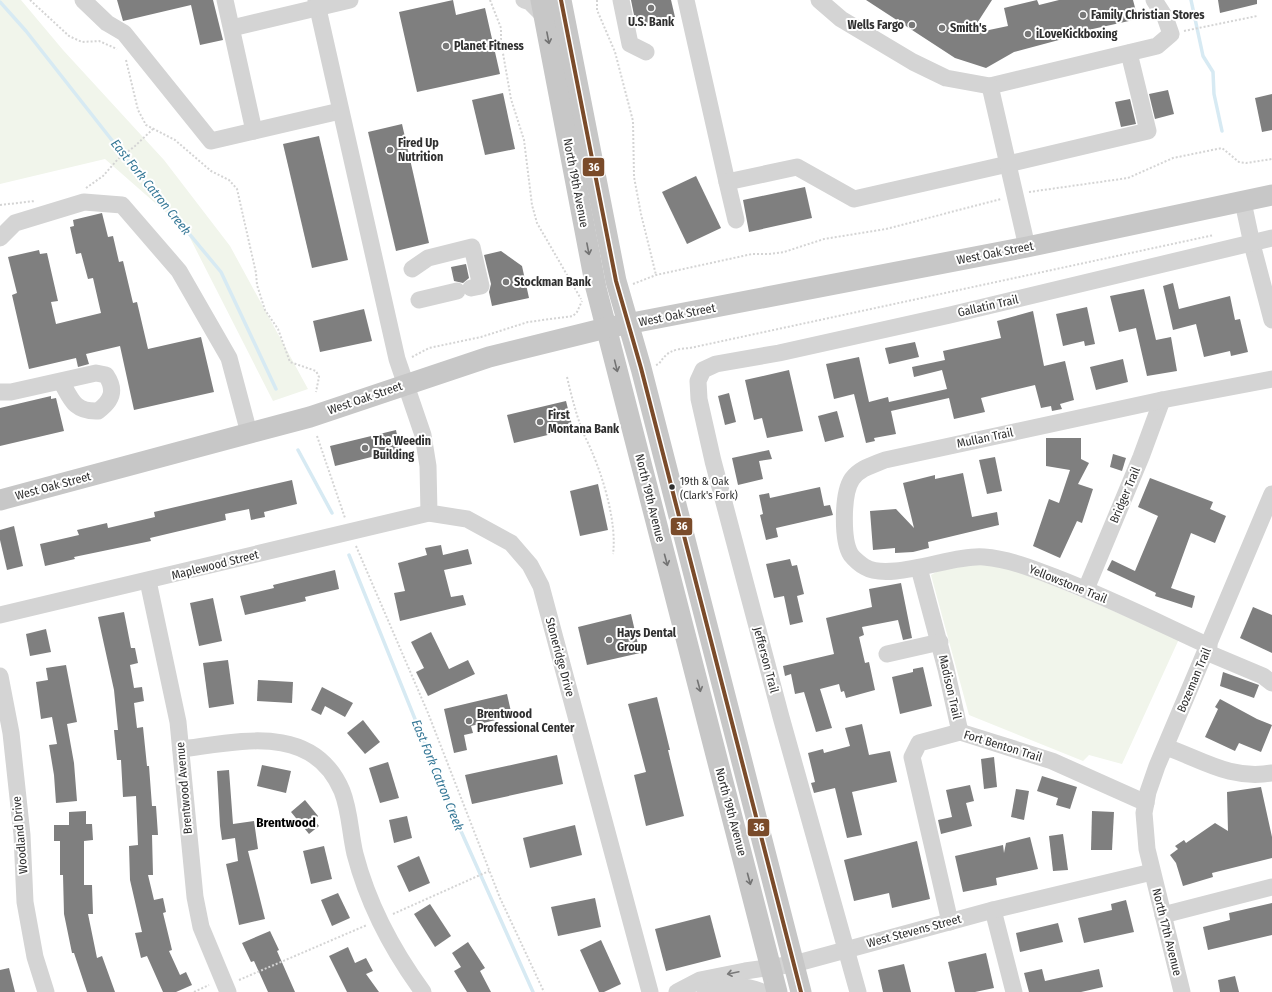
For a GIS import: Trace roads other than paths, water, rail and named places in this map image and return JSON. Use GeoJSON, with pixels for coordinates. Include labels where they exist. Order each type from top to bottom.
{"type":"FeatureCollection","features":[{"type":"Feature","properties":{"kind":"main road","name":"North 19th Avenue"},"geometry":{"type":"LineString","coordinates":[[561,0],[618,289],[641,368],[801,992]]}},
{"type":"Feature","properties":{"kind":"main road","name":"North 19th Avenue"},"geometry":{"type":"LineString","coordinates":[[542,8],[590,298],[606,328],[777,992]]}},
{"type":"Feature","properties":{"kind":"main road","name":"West Oak Street"},"geometry":{"type":"LineString","coordinates":[[0,500],[310,417],[489,357],[606,328],[1027,247],[1272,195]]}},
{"type":"Feature","properties":{"kind":"street"},"geometry":{"type":"LineString","coordinates":[[83,0],[107,23],[124,33],[211,140],[340,111]]}},
{"type":"Feature","properties":{"kind":"street"},"geometry":{"type":"LineString","coordinates":[[225,0],[254,131]]}},
{"type":"Feature","properties":{"kind":"street"},"geometry":{"type":"LineString","coordinates":[[232,28],[316,4],[350,0]]}},
{"type":"Feature","properties":{"kind":"street"},"geometry":{"type":"LineString","coordinates":[[524,0],[542,8]]}},
{"type":"Feature","properties":{"kind":"street"},"geometry":{"type":"LineString","coordinates":[[621,0],[630,44],[646,52]]}},
{"type":"Feature","properties":{"kind":"street"},"geometry":{"type":"LineString","coordinates":[[686,0],[736,220]]}},
{"type":"Feature","properties":{"kind":"street"},"geometry":{"type":"LineString","coordinates":[[820,0],[841,19],[913,62],[946,78],[990,86],[1157,46],[1171,34],[1165,17],[1154,0]]}},
{"type":"Feature","properties":{"kind":"street"},"geometry":{"type":"LineString","coordinates":[[316,4],[397,359],[422,435],[428,466],[429,513]]}},
{"type":"Feature","properties":{"kind":"street"},"geometry":{"type":"LineString","coordinates":[[728,182],[797,167],[854,199],[1148,131],[1129,53]]}},
{"type":"Feature","properties":{"kind":"street"},"geometry":{"type":"LineString","coordinates":[[990,86],[1027,247]]}},
{"type":"Feature","properties":{"kind":"street"},"geometry":{"type":"LineString","coordinates":[[0,238],[15,223],[84,202],[122,205],[179,271],[229,358],[249,433]]}},
{"type":"Feature","properties":{"kind":"street"},"geometry":{"type":"LineString","coordinates":[[1243,202],[1252,244],[1272,320]]}},
{"type":"Feature","properties":{"kind":"street","name":"Gallatin Trail"},"geometry":{"type":"LineString","coordinates":[[703,370],[716,364],[779,353],[950,315],[1272,238]]}},
{"type":"Feature","properties":{"kind":"street"},"geometry":{"type":"LineString","coordinates":[[412,269],[428,258],[472,247],[481,286],[419,300]]}},
{"type":"Feature","properties":{"kind":"street","name":"Jefferson Trail"},"geometry":{"type":"LineString","coordinates":[[703,370],[698,381],[699,399],[713,461],[781,718],[858,992]]}},
{"type":"Feature","properties":{"kind":"street","name":"Mullan Trail"},"geometry":{"type":"LineString","coordinates":[[919,568],[884,571],[866,568],[851,555],[846,534],[843,503],[852,479],[862,469],[885,460],[910,454],[1162,400],[1272,379]]}},
{"type":"Feature","properties":{"kind":"street"},"geometry":{"type":"LineString","coordinates":[[0,392],[11,392],[61,381]]}},
{"type":"Feature","properties":{"kind":"street","name":"Bridger Trail"},"geometry":{"type":"LineString","coordinates":[[1086,590],[1141,457],[1162,400]]}},
{"type":"Feature","properties":{"kind":"street","name":"Bozeman Trail"},"geometry":{"type":"LineString","coordinates":[[1152,872],[1147,849],[1144,813],[1146,803],[1166,746],[1208,649],[1266,528],[1272,494]]}},
{"type":"Feature","properties":{"kind":"street","name":"Maplewood Street"},"geometry":{"type":"LineString","coordinates":[[0,615],[429,513]]}},
{"type":"Feature","properties":{"kind":"street","name":"Stoneridge Drive"},"geometry":{"type":"LineString","coordinates":[[429,513],[467,519],[511,543],[530,565],[541,586],[650,992]]}},
{"type":"Feature","properties":{"kind":"street","name":"Yellowstone Trail"},"geometry":{"type":"LineString","coordinates":[[919,568],[965,557],[984,557],[1011,562],[1086,590],[1263,676],[1272,683]]}},
{"type":"Feature","properties":{"kind":"street","name":"Madison Trail"},"geometry":{"type":"LineString","coordinates":[[919,568],[940,642],[960,732]]}},
{"type":"Feature","properties":{"kind":"street","name":"Brentwood Avenue"},"geometry":{"type":"LineString","coordinates":[[148,581],[164,649],[181,750],[194,897],[201,927],[225,986]]}},
{"type":"Feature","properties":{"kind":"street","name":"Madison Trail"},"geometry":{"type":"LineString","coordinates":[[887,654],[940,642]]}},
{"type":"Feature","properties":{"kind":"street","name":"Woodland Drive"},"geometry":{"type":"LineString","coordinates":[[0,676],[11,733],[22,835],[26,902],[35,957],[46,992]]}},
{"type":"Feature","properties":{"kind":"street","name":"Fort Benton Trail"},"geometry":{"type":"LineString","coordinates":[[950,922],[912,757],[919,743],[960,732],[1052,762],[1146,803]]}},
{"type":"Feature","properties":{"kind":"street"},"geometry":{"type":"LineString","coordinates":[[181,750],[261,740],[290,744],[315,756],[336,779],[342,792],[360,873],[380,920],[404,965],[424,992]]}},
{"type":"Feature","properties":{"kind":"street"},"geometry":{"type":"LineString","coordinates":[[1166,746],[1232,773],[1258,775],[1272,773]]}},
{"type":"Feature","properties":{"kind":"street","name":"West Stevens Street"},"geometry":{"type":"LineString","coordinates":[[677,992],[700,980],[745,971],[794,964],[993,910],[1152,872]]}},
{"type":"Feature","properties":{"kind":"street","name":"North 17th Avenue"},"geometry":{"type":"LineString","coordinates":[[1152,872],[1182,992]]}},
{"type":"Feature","properties":{"kind":"street"},"geometry":{"type":"LineString","coordinates":[[1163,914],[1272,887]]}},
{"type":"Feature","properties":{"kind":"street"},"geometry":{"type":"LineString","coordinates":[[993,910],[1014,992]]}},
{"type":"Feature","properties":{"kind":"street"},"geometry":{"type":"LineString","coordinates":[[705,992],[734,985],[762,992]]}},
{"type":"Feature","properties":{"kind":"waterway"},"geometry":{"type":"LineString","coordinates":[[1191,0],[1203,56],[1213,72],[1214,94],[1222,131]]}},
{"type":"Feature","properties":{"kind":"waterway","name":"East Fork Catron Creek"},"geometry":{"type":"LineString","coordinates":[[0,2],[26,31],[122,153],[221,272],[276,389]]}},
{"type":"Feature","properties":{"kind":"waterway","name":"East Fork Catron Creek"},"geometry":{"type":"LineString","coordinates":[[298,450],[332,513]]}},
{"type":"Feature","properties":{"kind":"waterway","name":"East Fork Catron Creek"},"geometry":{"type":"LineString","coordinates":[[349,555],[452,811],[533,992]]}},
{"type":"Feature","properties":{"kind":"place","name":"U.S. Bank"},"geometry":{"type":"Point","coordinates":[651,8]}},
{"type":"Feature","properties":{"kind":"place","name":"Family Christian Stores"},"geometry":{"type":"Point","coordinates":[1083,15]}},
{"type":"Feature","properties":{"kind":"place","name":"Wells Fargo"},"geometry":{"type":"Point","coordinates":[912,25]}},
{"type":"Feature","properties":{"kind":"place","name":"Smith's"},"geometry":{"type":"Point","coordinates":[942,28]}},
{"type":"Feature","properties":{"kind":"place","name":"iLoveKickboxing"},"geometry":{"type":"Point","coordinates":[1028,34]}},
{"type":"Feature","properties":{"kind":"place","name":"Planet Fitness"},"geometry":{"type":"Point","coordinates":[446,46]}},
{"type":"Feature","properties":{"kind":"place","name":"Fired Up Nutrition"},"geometry":{"type":"Point","coordinates":[390,150]}},
{"type":"Feature","properties":{"kind":"place","name":"Stockman Bank"},"geometry":{"type":"Point","coordinates":[506,282]}},
{"type":"Feature","properties":{"kind":"place","name":"First Montana Bank"},"geometry":{"type":"Point","coordinates":[540,422]}},
{"type":"Feature","properties":{"kind":"place","name":"The Weedin Building"},"geometry":{"type":"Point","coordinates":[365,448]}},
{"type":"Feature","properties":{"kind":"place","name":"19th & Oak (Clark's Fork)"},"geometry":{"type":"Point","coordinates":[672,487]}},
{"type":"Feature","properties":{"kind":"place","name":"Hays Dental Group"},"geometry":{"type":"Point","coordinates":[609,640]}},
{"type":"Feature","properties":{"kind":"place","name":"Brentwood Professional Center"},"geometry":{"type":"Point","coordinates":[469,721]}},
{"type":"Feature","properties":{"kind":"district","name":"Brentwood"},"geometry":{"type":"Point","coordinates":[286,822]}}]}
